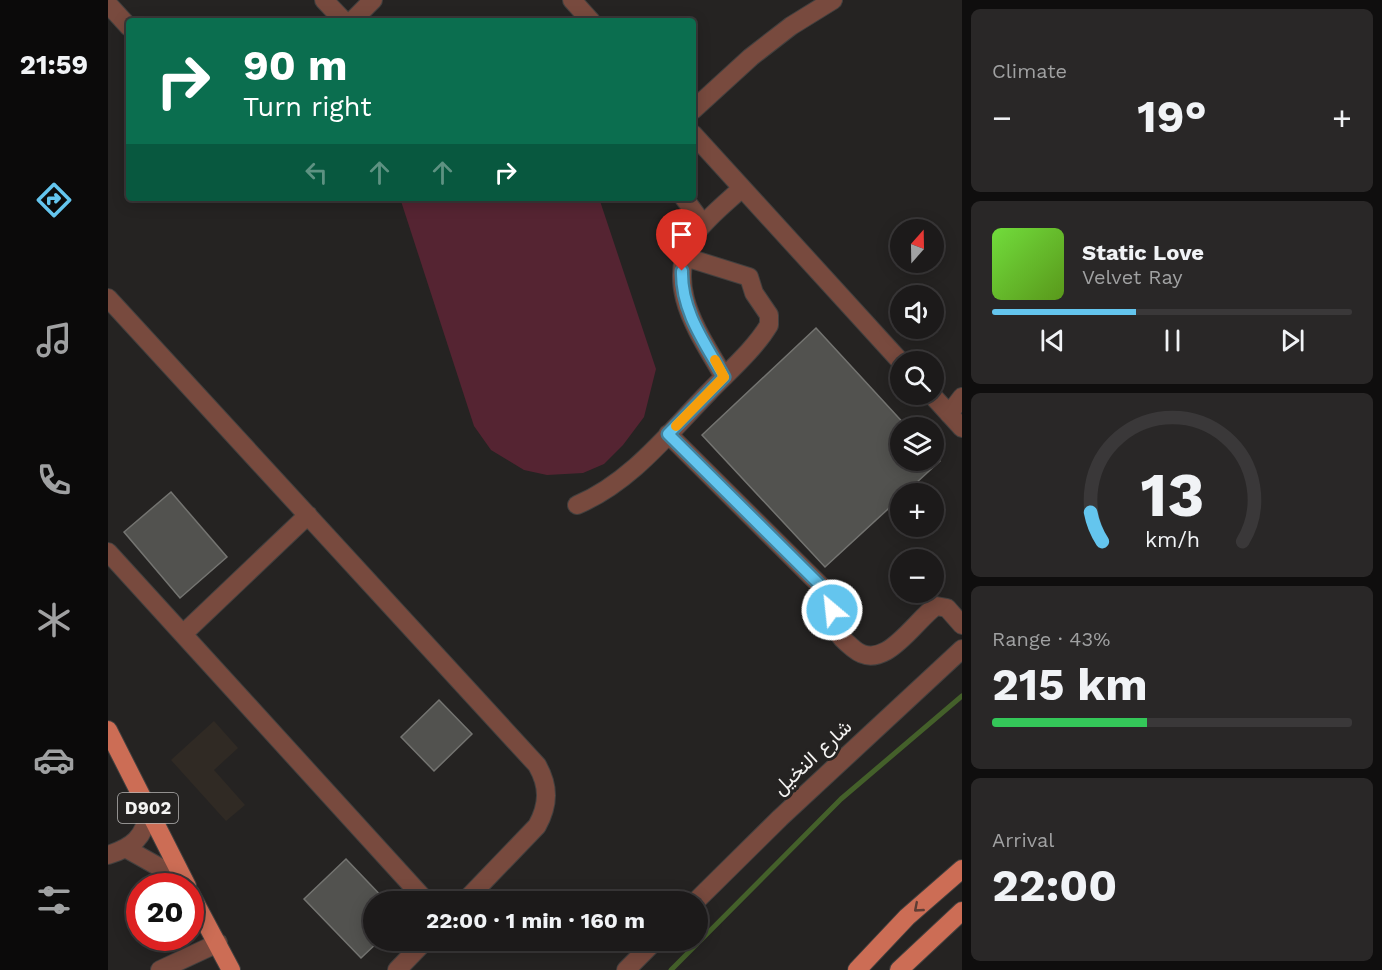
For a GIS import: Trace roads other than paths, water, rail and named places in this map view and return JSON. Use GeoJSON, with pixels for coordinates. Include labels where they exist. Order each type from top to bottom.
{"type":"FeatureCollection","features":[{"type":"Feature","properties":{"kind":"main road","name":"D902"},"geometry":{"type":"LineString","coordinates":[[110,735],[180,873]]}},
{"type":"Feature","properties":{"kind":"main road"},"geometry":{"type":"LineString","coordinates":[[857,970],[907,917],[962,869]]}},
{"type":"Feature","properties":{"kind":"main road"},"geometry":{"type":"LineString","coordinates":[[900,970],[962,911]]}},
{"type":"Feature","properties":{"kind":"main road","name":"D902"},"geometry":{"type":"LineString","coordinates":[[204,918],[231,970]]}},
{"type":"Feature","properties":{"kind":"street"},"geometry":{"type":"LineString","coordinates":[[324,0],[341,18]]}},
{"type":"Feature","properties":{"kind":"street"},"geometry":{"type":"LineString","coordinates":[[354,18],[374,0]]}},
{"type":"Feature","properties":{"kind":"street"},"geometry":{"type":"LineString","coordinates":[[572,0],[588,18]]}},
{"type":"Feature","properties":{"kind":"street"},"geometry":{"type":"LineString","coordinates":[[696,108],[775,38],[833,0]]}},
{"type":"Feature","properties":{"kind":"street"},"geometry":{"type":"LineString","coordinates":[[108,4],[126,24]]}},
{"type":"Feature","properties":{"kind":"street"},"geometry":{"type":"LineString","coordinates":[[696,137],[891,351]]}},
{"type":"Feature","properties":{"kind":"street"},"geometry":{"type":"LineString","coordinates":[[724,377],[688,312],[682,285],[685,257],[689,245],[703,224],[742,188]]}},
{"type":"Feature","properties":{"kind":"street"},"geometry":{"type":"LineString","coordinates":[[686,201],[703,224]]}},
{"type":"Feature","properties":{"kind":"street"},"geometry":{"type":"LineString","coordinates":[[577,505],[603,493],[618,482],[724,377],[769,325],[770,315],[754,293],[749,277],[685,257]]}},
{"type":"Feature","properties":{"kind":"street"},"geometry":{"type":"LineString","coordinates":[[108,298],[537,765],[545,779],[547,793],[545,812],[537,826],[475,891]]}},
{"type":"Feature","properties":{"kind":"street"},"geometry":{"type":"LineString","coordinates":[[949,414],[962,397]]}},
{"type":"Feature","properties":{"kind":"street"},"geometry":{"type":"LineString","coordinates":[[941,405],[962,428]]}},
{"type":"Feature","properties":{"kind":"street"},"geometry":{"type":"LineString","coordinates":[[668,434],[824,589],[831,602],[835,628],[844,640],[858,652],[873,656],[885,653],[936,606],[947,608],[962,625]]}},
{"type":"Feature","properties":{"kind":"street"},"geometry":{"type":"LineString","coordinates":[[183,634],[308,515]]}},
{"type":"Feature","properties":{"kind":"street"},"geometry":{"type":"LineString","coordinates":[[108,552],[417,891]]}},
{"type":"Feature","properties":{"kind":"street","name":"شارع النخيل"},"geometry":{"type":"LineString","coordinates":[[707,891],[780,818],[962,649]]}},
{"type":"Feature","properties":{"kind":"street"},"geometry":{"type":"LineString","coordinates":[[108,855],[127,849],[144,828],[149,811]]}},
{"type":"Feature","properties":{"kind":"street"},"geometry":{"type":"LineString","coordinates":[[127,849],[165,873]]}},
{"type":"Feature","properties":{"kind":"street"},"geometry":{"type":"LineString","coordinates":[[160,970],[218,943]]}},
{"type":"Feature","properties":{"kind":"street"},"geometry":{"type":"LineString","coordinates":[[397,970],[415,951]]}},
{"type":"Feature","properties":{"kind":"street"},"geometry":{"type":"LineString","coordinates":[[626,970],[645,951]]}},
{"type":"Feature","properties":{"kind":"waterway"},"geometry":{"type":"LineString","coordinates":[[671,970],[841,799],[962,696]]}}]}
